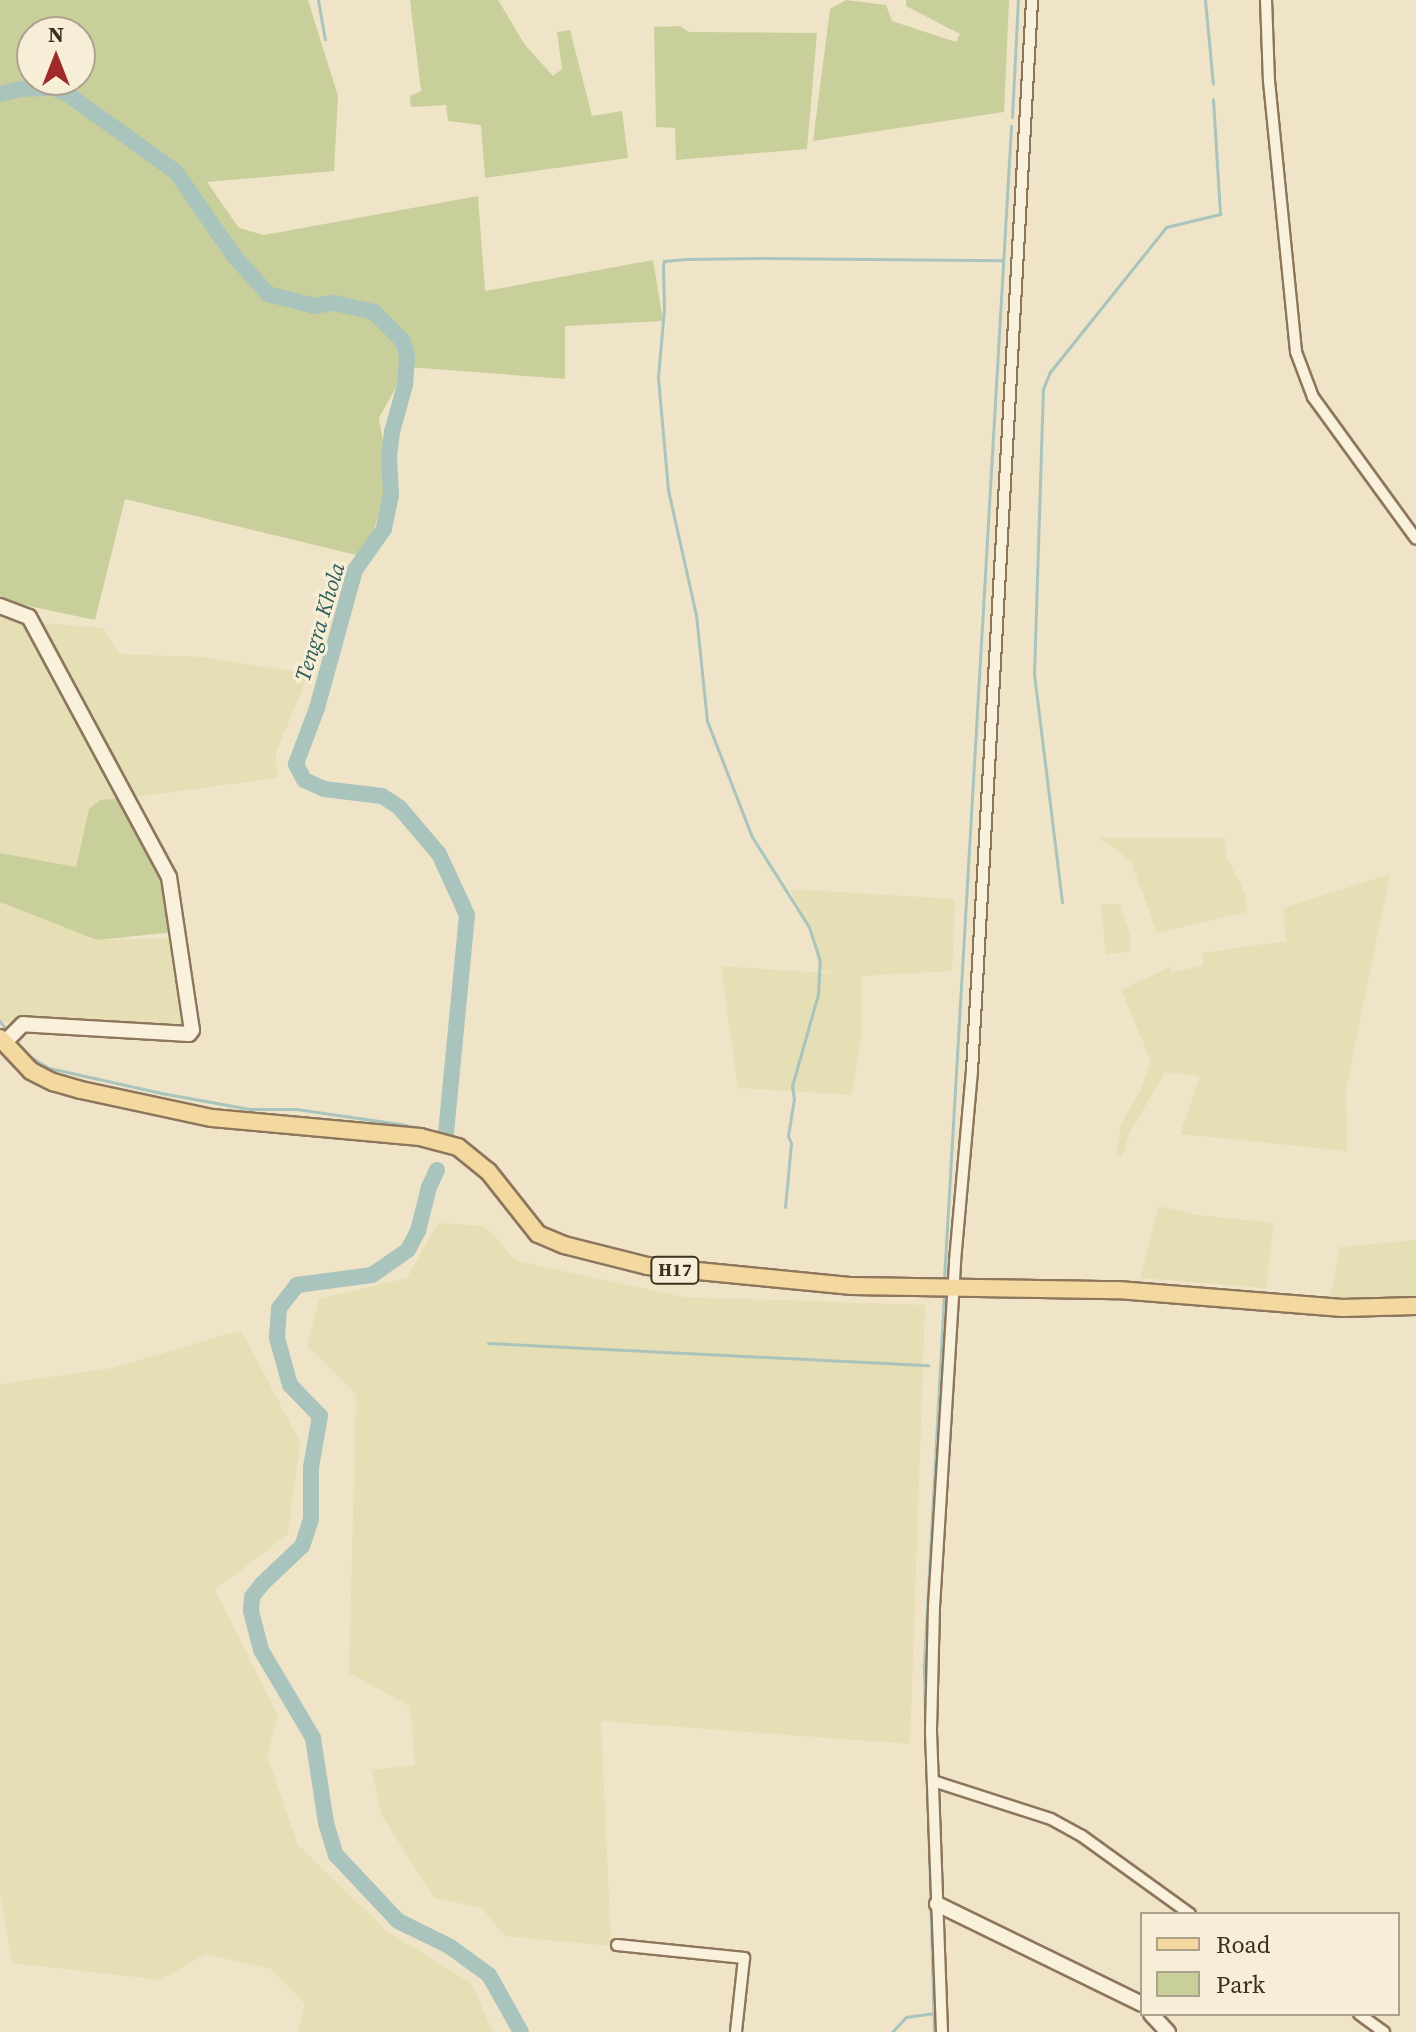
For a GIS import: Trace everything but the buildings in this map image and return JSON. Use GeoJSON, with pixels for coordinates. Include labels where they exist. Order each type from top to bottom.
{"type":"FeatureCollection","features":[{"type":"Feature","properties":{"kind":"main road","name":"H17"},"geometry":{"type":"LineString","coordinates":[[2,1040],[31,1071],[53,1082],[81,1090],[212,1118],[420,1137],[458,1147],[488,1171],[530,1227],[564,1245],[647,1266],[852,1286],[1118,1290],[1357,1308],[1416,1306]]}},
{"type":"Feature","properties":{"kind":"street"},"geometry":{"type":"LineString","coordinates":[[942,2032],[931,1730],[936,1576],[972,1071],[1032,0]]}},
{"type":"Feature","properties":{"kind":"street"},"geometry":{"type":"LineString","coordinates":[[1266,0],[1269,81],[1296,352],[1313,397],[1416,539]]}},
{"type":"Feature","properties":{"kind":"street"},"geometry":{"type":"LineString","coordinates":[[0,606],[29,617],[169,877],[192,1030],[189,1034],[23,1024],[2,1040]]}},
{"type":"Feature","properties":{"kind":"street"},"geometry":{"type":"LineString","coordinates":[[933,1781],[1051,1819],[1082,1836],[1187,1912]]}},
{"type":"Feature","properties":{"kind":"street"},"geometry":{"type":"LineString","coordinates":[[937,1904],[1140,2003]]}},
{"type":"Feature","properties":{"kind":"street"},"geometry":{"type":"LineString","coordinates":[[617,1945],[744,1958],[736,2032]]}},
{"type":"Feature","properties":{"kind":"street"},"geometry":{"type":"LineString","coordinates":[[1153,2016],[1168,2032]]}},
{"type":"Feature","properties":{"kind":"street"},"geometry":{"type":"LineString","coordinates":[[1362,2016],[1384,2032]]}},
{"type":"Feature","properties":{"kind":"shaded area"},"geometry":{"type":"Polygon","coordinates":[[[0,616],[25,623],[120,784],[41,623],[103,628],[119,654],[204,657],[309,674],[276,752],[277,778],[127,798],[89,810],[76,867],[0,853],[0,616]]]}},
{"type":"Feature","properties":{"kind":"shaded area"},"geometry":{"type":"Polygon","coordinates":[[[1099,838],[1225,838],[1226,856],[1245,893],[1247,912],[1157,933],[1131,861],[1099,838]]]}},
{"type":"Feature","properties":{"kind":"shaded area"},"geometry":{"type":"Polygon","coordinates":[[[1390,874],[1346,1089],[1347,1151],[1180,1134],[1200,1076],[1165,1072],[1130,1132],[1122,1157],[1116,1156],[1121,1124],[1141,1089],[1151,1061],[1121,990],[1170,967],[1172,973],[1203,965],[1203,953],[1286,941],[1283,908],[1390,874]]]}},
{"type":"Feature","properties":{"kind":"shaded area"},"geometry":{"type":"Polygon","coordinates":[[[790,889],[955,899],[952,971],[862,976],[862,1034],[852,1095],[738,1088],[721,966],[840,974],[820,970],[812,935],[790,889]]]}},
{"type":"Feature","properties":{"kind":"shaded area"},"geometry":{"type":"Polygon","coordinates":[[[0,902],[97,940],[171,938],[188,1033],[23,1026],[0,1020],[0,902]]]}},
{"type":"Feature","properties":{"kind":"shaded area"},"geometry":{"type":"Polygon","coordinates":[[[1101,904],[1119,904],[1130,934],[1130,951],[1106,955],[1101,904]]]}},
{"type":"Feature","properties":{"kind":"shaded area"},"geometry":{"type":"Polygon","coordinates":[[[1159,1206],[1197,1215],[1274,1223],[1266,1288],[1140,1278],[1159,1206]]]}},
{"type":"Feature","properties":{"kind":"shaded area"},"geometry":{"type":"Polygon","coordinates":[[[438,1223],[484,1226],[517,1261],[684,1297],[925,1305],[910,1744],[601,1721],[611,1946],[505,1936],[482,1908],[434,1898],[381,1814],[372,1770],[415,1765],[410,1706],[349,1673],[356,1395],[307,1346],[319,1299],[407,1278],[438,1223]]]}},
{"type":"Feature","properties":{"kind":"shaded area"},"geometry":{"type":"Polygon","coordinates":[[[1416,1240],[1416,1297],[1330,1298],[1340,1247],[1416,1240]]]}},
{"type":"Feature","properties":{"kind":"shaded area"},"geometry":{"type":"Polygon","coordinates":[[[241,1330],[300,1442],[288,1534],[215,1590],[278,1716],[267,1756],[298,1845],[388,1932],[471,1983],[493,2032],[298,2032],[305,2004],[271,1969],[205,1954],[161,1980],[12,1963],[0,1890],[0,1384],[113,1368],[241,1330]]]}},
{"type":"Feature","properties":{"kind":"green space"},"geometry":{"type":"Polygon","coordinates":[[[0,0],[308,0],[338,96],[334,171],[207,182],[239,228],[264,235],[478,196],[485,291],[653,260],[663,321],[565,326],[565,379],[407,367],[379,418],[390,483],[364,557],[125,499],[95,620],[0,600],[0,0]]]}},
{"type":"Feature","properties":{"kind":"green space"},"geometry":{"type":"Polygon","coordinates":[[[410,0],[498,0],[525,45],[553,76],[562,69],[557,32],[570,30],[592,116],[622,111],[628,158],[485,178],[481,125],[448,121],[446,105],[411,107],[410,96],[421,91],[410,0]]]}},
{"type":"Feature","properties":{"kind":"green space"},"geometry":{"type":"Polygon","coordinates":[[[846,0],[886,5],[892,21],[956,42],[960,34],[906,6],[906,0],[1009,0],[1004,112],[813,141],[830,9],[846,0]]]}},
{"type":"Feature","properties":{"kind":"green space"},"geometry":{"type":"Polygon","coordinates":[[[680,26],[689,32],[817,33],[807,149],[676,160],[675,128],[656,127],[654,27],[680,26]]]}},
{"type":"Feature","properties":{"kind":"green space"},"geometry":{"type":"Polygon","coordinates":[[[127,798],[169,877],[175,932],[97,940],[0,902],[0,853],[76,867],[89,809],[100,800],[127,798]]]}},
{"type":"Feature","properties":{"kind":"waterway"},"geometry":{"type":"LineString","coordinates":[[318,0],[325,39]]}},
{"type":"Feature","properties":{"kind":"waterway"},"geometry":{"type":"LineString","coordinates":[[1012,117],[1018,0]]}},
{"type":"Feature","properties":{"kind":"waterway"},"geometry":{"type":"LineString","coordinates":[[1205,0],[1213,84]]}},
{"type":"Feature","properties":{"kind":"waterway","name":"Tengra Khola"},"geometry":{"type":"LineString","coordinates":[[0,94],[21,89],[54,88],[66,93],[176,172],[234,256],[268,294],[314,306],[334,303],[374,312],[403,341],[407,357],[405,385],[392,432],[389,456],[391,495],[384,529],[355,570],[317,708],[296,764],[304,780],[324,789],[382,796],[399,807],[439,854],[467,915],[446,1134]]}},
{"type":"Feature","properties":{"kind":"waterway"},"geometry":{"type":"LineString","coordinates":[[1062,902],[1034,674],[1043,389],[1050,372],[1166,227],[1220,214],[1213,99]]}},
{"type":"Feature","properties":{"kind":"waterway"},"geometry":{"type":"LineString","coordinates":[[944,1279],[1011,126]]}},
{"type":"Feature","properties":{"kind":"waterway"},"geometry":{"type":"LineString","coordinates":[[785,1207],[791,1143],[788,1136],[794,1099],[792,1086],[818,994],[820,961],[809,927],[752,837],[707,721],[696,615],[668,490],[658,377],[664,308],[664,261],[758,258],[1003,260]]}},
{"type":"Feature","properties":{"kind":"waterway"},"geometry":{"type":"LineString","coordinates":[[0,1021],[7,1031]]}},
{"type":"Feature","properties":{"kind":"waterway"},"geometry":{"type":"LineString","coordinates":[[16,1042],[27,1055],[49,1068],[161,1093],[250,1109],[296,1109],[446,1134]]}},
{"type":"Feature","properties":{"kind":"waterway"},"geometry":{"type":"LineString","coordinates":[[437,1170],[429,1187],[418,1231],[408,1250],[372,1275],[297,1285],[279,1308],[277,1338],[290,1385],[320,1416],[311,1467],[311,1519],[302,1546],[262,1584],[252,1597],[251,1611],[261,1650],[313,1738],[326,1823],[336,1855],[398,1921],[449,1946],[489,1975],[521,2032]]}},
{"type":"Feature","properties":{"kind":"waterway"},"geometry":{"type":"LineString","coordinates":[[934,2032],[924,1664],[944,1293]]}},
{"type":"Feature","properties":{"kind":"waterway"},"geometry":{"type":"LineString","coordinates":[[488,1343],[928,1365]]}},
{"type":"Feature","properties":{"kind":"waterway"},"geometry":{"type":"LineString","coordinates":[[892,2032],[906,2017],[933,2013]]}}]}
